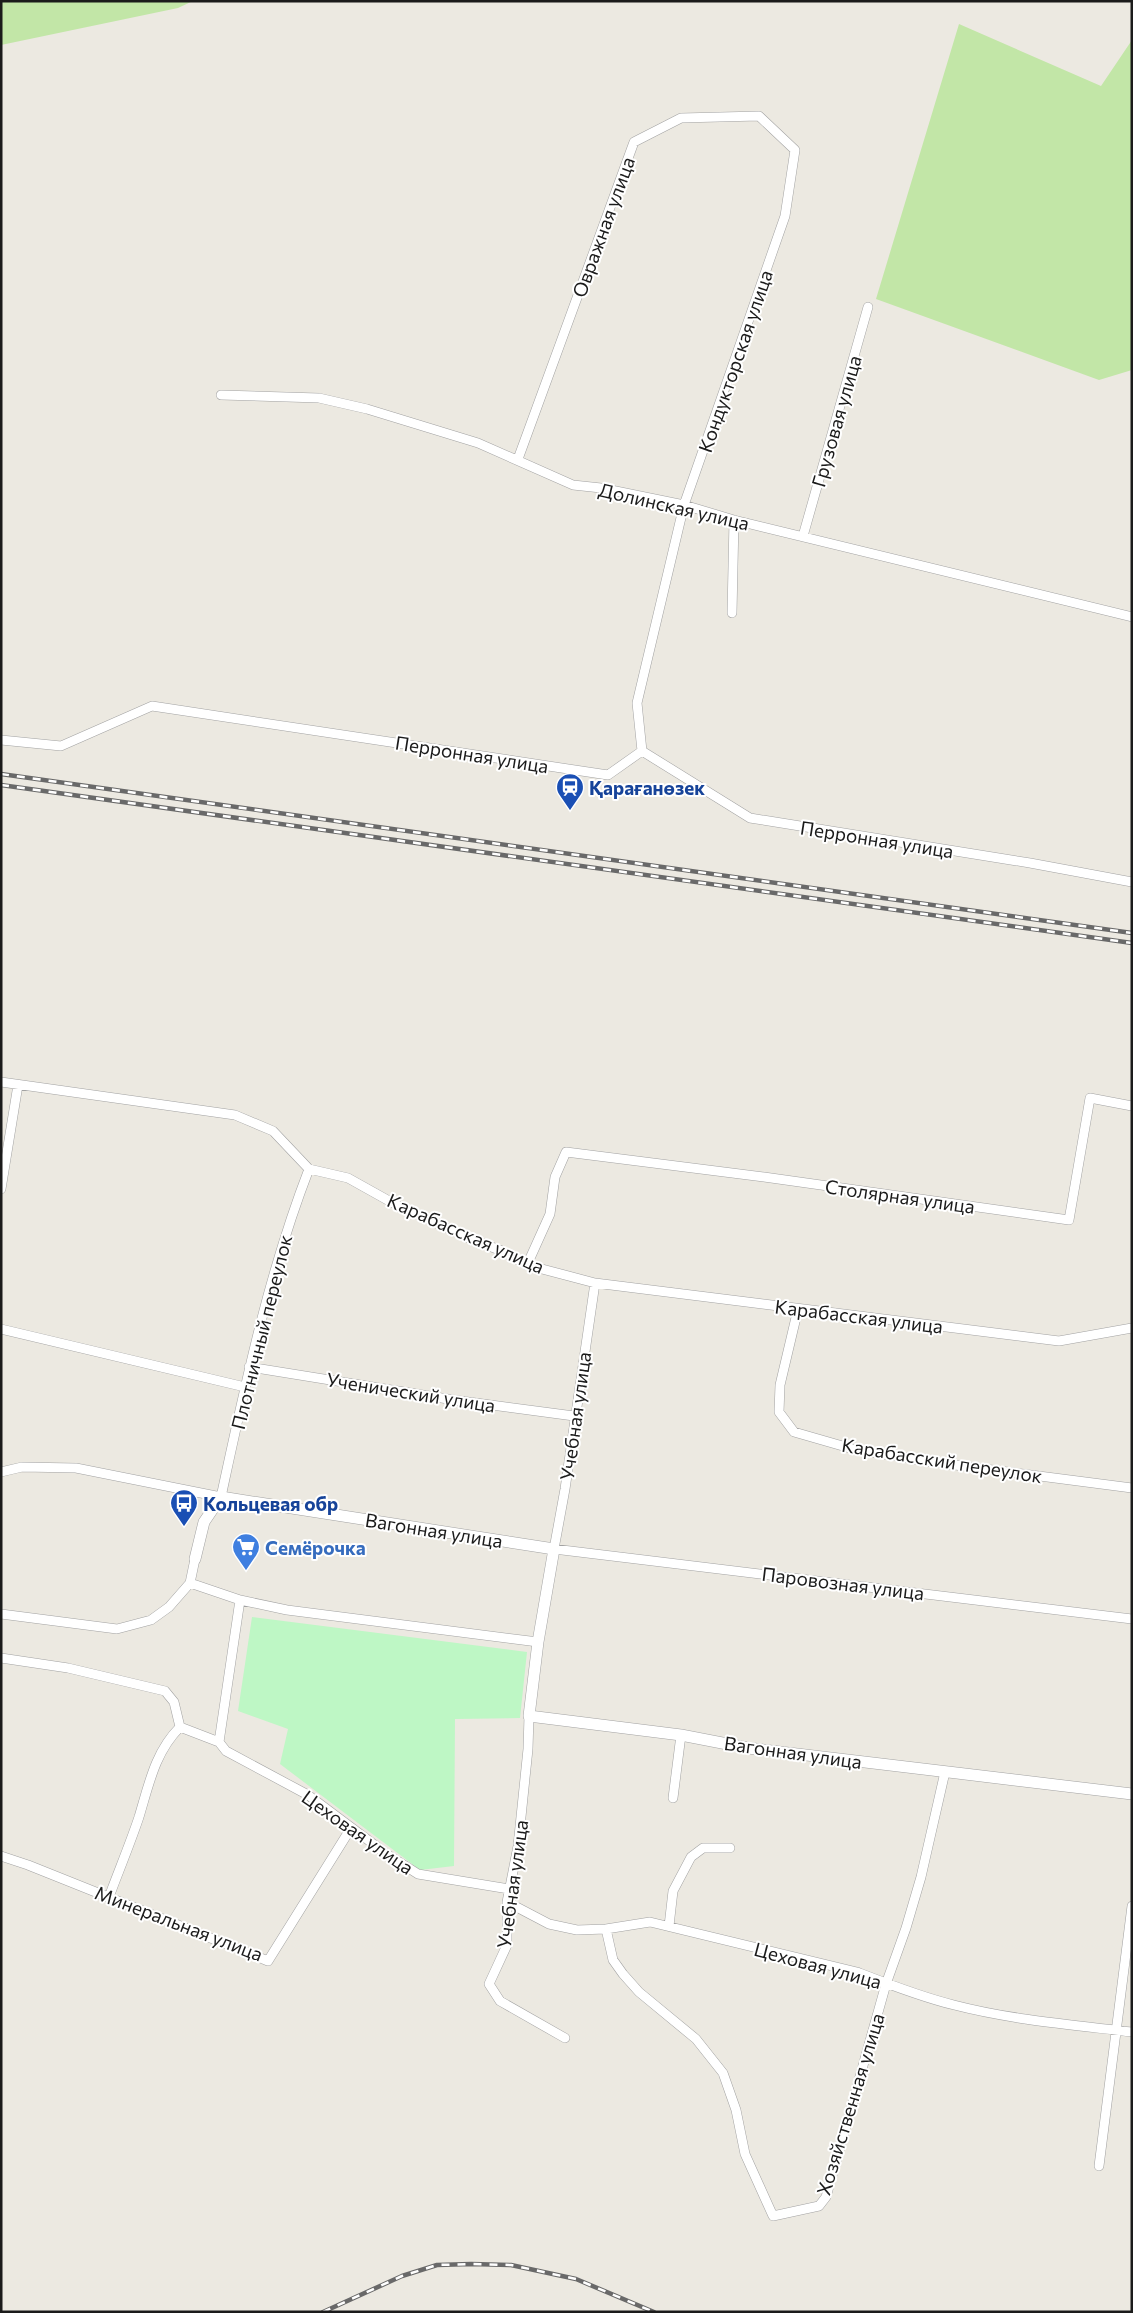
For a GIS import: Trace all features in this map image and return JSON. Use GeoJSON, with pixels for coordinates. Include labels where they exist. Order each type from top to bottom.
{"type":"FeatureCollection","features":[{"type":"Feature","properties":{"kind":"street","name":"Овражная улица"},"geometry":{"type":"LineString","coordinates":[[518,459],[634,142],[681,118],[759,116],[796,150],[785,216]]}},
{"type":"Feature","properties":{"kind":"street","name":"Кондукторская улица"},"geometry":{"type":"LineString","coordinates":[[642,751],[637,703],[684,505],[785,216]]}},
{"type":"Feature","properties":{"kind":"street","name":"Грузовая улица"},"geometry":{"type":"LineString","coordinates":[[803,536],[868,307]]}},
{"type":"Feature","properties":{"kind":"street","name":"Долинская улица"},"geometry":{"type":"LineString","coordinates":[[221,395],[319,398],[367,409],[478,443],[518,459],[573,485],[601,488],[684,505],[734,520],[1132,617]]}},
{"type":"Feature","properties":{"kind":"street"},"geometry":{"type":"LineString","coordinates":[[732,613],[734,520]]}},
{"type":"Feature","properties":{"kind":"street","name":"Перронная улица"},"geometry":{"type":"LineString","coordinates":[[1,740],[61,746],[152,706],[608,775],[642,751],[750,818],[1030,863],[1132,882]]}},
{"type":"Feature","properties":{"kind":"street"},"geometry":{"type":"LineString","coordinates":[[1,1082],[235,1115],[273,1131],[308,1168]]}},
{"type":"Feature","properties":{"kind":"street"},"geometry":{"type":"LineString","coordinates":[[1,1189],[18,1085]]}},
{"type":"Feature","properties":{"kind":"street","name":"Столярная улица"},"geometry":{"type":"LineString","coordinates":[[527,1265],[550,1214],[555,1177],[566,1152],[764,1176],[1069,1220],[1090,1098],[1132,1106]]}},
{"type":"Feature","properties":{"kind":"street","name":"Карабасская улица"},"geometry":{"type":"LineString","coordinates":[[308,1168],[348,1178],[391,1202],[466,1238],[502,1251],[527,1265],[595,1283],[1059,1341],[1132,1328]]}},
{"type":"Feature","properties":{"kind":"street","name":"Плотничный переулок"},"geometry":{"type":"LineString","coordinates":[[221,1497],[249,1367],[293,1211],[308,1168]]}},
{"type":"Feature","properties":{"kind":"street","name":"Учебная улица"},"geometry":{"type":"LineString","coordinates":[[554,1549],[565,1490],[574,1416],[595,1283]]}},
{"type":"Feature","properties":{"kind":"street","name":"Карабасский переулок"},"geometry":{"type":"LineString","coordinates":[[798,1309],[780,1385],[778,1412],[794,1432],[853,1449],[932,1462],[1132,1488]]}},
{"type":"Feature","properties":{"kind":"street"},"geometry":{"type":"LineString","coordinates":[[1,1329],[245,1387]]}},
{"type":"Feature","properties":{"kind":"street","name":"Ученический улица"},"geometry":{"type":"LineString","coordinates":[[249,1367],[454,1400],[574,1416]]}},
{"type":"Feature","properties":{"kind":"street"},"geometry":{"type":"LineString","coordinates":[[1,1472],[22,1467],[76,1468],[151,1485],[221,1497],[204,1522],[190,1583],[169,1607],[151,1620],[117,1629],[1,1614]]}},
{"type":"Feature","properties":{"kind":"street","name":"Вагонная улица"},"geometry":{"type":"LineString","coordinates":[[221,1497],[554,1549]]}},
{"type":"Feature","properties":{"kind":"street"},"geometry":{"type":"LineString","coordinates":[[529,1716],[538,1642],[554,1549]]}},
{"type":"Feature","properties":{"kind":"street","name":"Паровозная улица"},"geometry":{"type":"LineString","coordinates":[[554,1549],[1132,1619]]}},
{"type":"Feature","properties":{"kind":"street"},"geometry":{"type":"LineString","coordinates":[[190,1583],[240,1600],[287,1610],[538,1642]]}},
{"type":"Feature","properties":{"kind":"street"},"geometry":{"type":"LineString","coordinates":[[180,1727],[219,1742],[240,1600]]}},
{"type":"Feature","properties":{"kind":"street"},"geometry":{"type":"LineString","coordinates":[[1,1658],[68,1668],[165,1691],[174,1702],[180,1727]]}},
{"type":"Feature","properties":{"kind":"street","name":"Учебная улица"},"geometry":{"type":"LineString","coordinates":[[529,1716],[528,1749],[518,1846],[507,1902],[508,1945],[489,1984],[500,2001],[565,2038]]}},
{"type":"Feature","properties":{"kind":"street","name":"Вагонная улица"},"geometry":{"type":"LineString","coordinates":[[529,1716],[681,1735],[748,1748],[1132,1794]]}},
{"type":"Feature","properties":{"kind":"street"},"geometry":{"type":"LineString","coordinates":[[109,1897],[155,1765],[161,1751],[180,1727]]}},
{"type":"Feature","properties":{"kind":"street"},"geometry":{"type":"LineString","coordinates":[[673,1798],[681,1735]]}},
{"type":"Feature","properties":{"kind":"street","name":"Цеховая улица"},"geometry":{"type":"LineString","coordinates":[[219,1742],[226,1751],[308,1795],[388,1855],[418,1874],[509,1889]]}},
{"type":"Feature","properties":{"kind":"street","name":"Хозяйственная улица"},"geometry":{"type":"LineString","coordinates":[[606,1929],[613,1960],[624,1974],[639,1992],[696,2040],[723,2073],[736,2110],[745,2154],[773,2216],[819,2206],[826,2197],[886,1984],[906,1928],[921,1877],[945,1772]]}},
{"type":"Feature","properties":{"kind":"street","name":"Минеральная улица"},"geometry":{"type":"LineString","coordinates":[[1,1856],[268,1961],[351,1828]]}},
{"type":"Feature","properties":{"kind":"street"},"geometry":{"type":"LineString","coordinates":[[669,1926],[673,1890],[691,1857],[703,1848],[730,1848]]}},
{"type":"Feature","properties":{"kind":"street","name":"Цеховая улица"},"geometry":{"type":"LineString","coordinates":[[507,1902],[549,1924],[576,1930],[606,1929],[650,1922],[857,1972],[886,1984],[954,2006],[1038,2022],[1132,2032]]}},
{"type":"Feature","properties":{"kind":"street"},"geometry":{"type":"LineString","coordinates":[[1099,2166],[1132,1906]]}},
{"type":"Feature","properties":{"kind":"green space"},"geometry":{"type":"Polygon","coordinates":[[[1,1],[193,1],[178,8],[1,45],[1,1]]]}},
{"type":"Feature","properties":{"kind":"green space"},"geometry":{"type":"Polygon","coordinates":[[[959,24],[1101,86],[1132,40],[1132,370],[1099,380],[876,299],[959,24]]]}},
{"type":"Feature","properties":{"kind":"green space"},"geometry":{"type":"Polygon","coordinates":[[[252,1617],[527,1652],[520,1718],[455,1719],[454,1866],[420,1870],[280,1764],[288,1729],[238,1711],[252,1617]]]}},
{"type":"Feature","properties":{"kind":"railway"},"geometry":{"type":"LineString","coordinates":[[1,774],[1132,933]]}},
{"type":"Feature","properties":{"kind":"railway"},"geometry":{"type":"LineString","coordinates":[[1,785],[1132,943]]}},
{"type":"Feature","properties":{"kind":"railway"},"geometry":{"type":"LineString","coordinates":[[323,2312],[402,2276],[437,2265],[471,2264],[511,2265],[576,2279],[654,2312]]}},
{"type":"Feature","properties":{"kind":"place","name":"Қарағанөзек"},"geometry":{"type":"Point","coordinates":[570,811]}},
{"type":"Feature","properties":{"kind":"place","name":"Кольцевая обр"},"geometry":{"type":"Point","coordinates":[184,1527]}},
{"type":"Feature","properties":{"kind":"place","name":"Семёрочка"},"geometry":{"type":"Point","coordinates":[246,1571]}}]}
